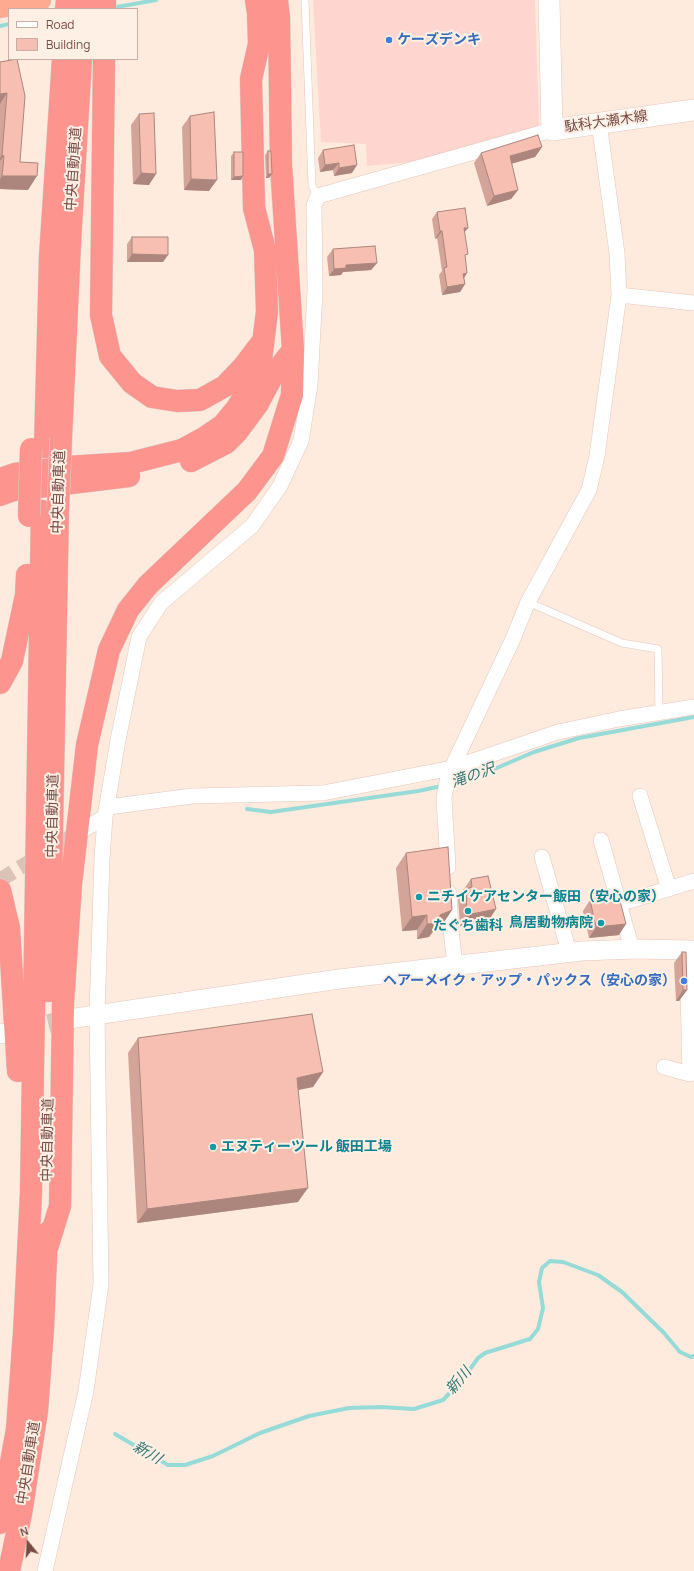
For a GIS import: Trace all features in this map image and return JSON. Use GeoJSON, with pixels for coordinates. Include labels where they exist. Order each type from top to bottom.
{"type":"FeatureCollection","features":[{"type":"Feature","properties":{"kind":"highway"},"geometry":{"type":"LineString","coordinates":[[0,7],[40,0]]}},
{"type":"Feature","properties":{"kind":"highway"},"geometry":{"type":"LineString","coordinates":[[239,0],[251,11],[259,26]]}},
{"type":"Feature","properties":{"kind":"highway"},"geometry":{"type":"LineString","coordinates":[[0,479],[15,474],[66,467],[131,463],[182,450],[224,425],[241,402],[260,369],[267,311],[265,250],[254,208],[251,79],[260,44],[256,0]]}},
{"type":"Feature","properties":{"kind":"highway"},"geometry":{"type":"LineString","coordinates":[[47,1248],[60,1206],[62,1003],[71,884],[87,745],[110,650],[128,610],[148,585],[247,491],[273,456],[292,395],[293,350],[281,166],[280,6]]}},
{"type":"Feature","properties":{"kind":"highway","name":"中央自動車道"},"geometry":{"type":"LineString","coordinates":[[46,445],[40,282],[50,257],[63,60]]}},
{"type":"Feature","properties":{"kind":"highway","name":"中央自動車道"},"geometry":{"type":"LineString","coordinates":[[0,1523],[16,1429],[24,1333],[30,1193],[43,512],[46,445],[70,243],[81,60]]}},
{"type":"Feature","properties":{"kind":"highway"},"geometry":{"type":"LineString","coordinates":[[104,60],[101,315],[110,356],[132,383],[152,397],[177,401],[200,400],[225,386],[244,366],[263,341]]}},
{"type":"Feature","properties":{"kind":"highway"},"geometry":{"type":"LineString","coordinates":[[0,495],[14,490],[167,470],[197,458],[226,443],[237,432],[257,405],[272,377],[293,350]]}},
{"type":"Feature","properties":{"kind":"highway"},"geometry":{"type":"LineString","coordinates":[[0,683],[12,661],[43,512],[46,445]]}},
{"type":"Feature","properties":{"kind":"highway","name":"中央自動車道"},"geometry":{"type":"LineString","coordinates":[[9,1571],[21,1514],[37,1411],[44,1329],[47,1248],[43,512]]}},
{"type":"Feature","properties":{"kind":"highway"},"geometry":{"type":"LineString","coordinates":[[0,890],[9,928],[16,1019],[24,1333]]}},
{"type":"Feature","properties":{"kind":"main road","name":"駄科大瀬木線"},"geometry":{"type":"LineString","coordinates":[[549,0],[552,130],[694,110]]}},
{"type":"Feature","properties":{"kind":"street"},"geometry":{"type":"LineString","coordinates":[[455,966],[451,930],[445,792],[450,772],[512,641],[528,602],[589,490],[597,456],[619,295],[617,253],[599,123]]}},
{"type":"Feature","properties":{"kind":"street"},"geometry":{"type":"LineString","coordinates":[[45,1571],[86,1391],[101,1284],[97,1014],[102,858],[106,812],[118,740],[140,637],[161,603],[252,526],[280,486],[301,441],[310,385],[315,291],[314,205],[318,196],[552,130]]}},
{"type":"Feature","properties":{"kind":"street"},"geometry":{"type":"LineString","coordinates":[[619,295],[694,304]]}},
{"type":"Feature","properties":{"kind":"street"},"geometry":{"type":"LineString","coordinates":[[83,830],[106,812],[192,796],[323,793],[450,772],[558,732],[659,712],[694,707]]}},
{"type":"Feature","properties":{"kind":"street"},"geometry":{"type":"LineString","coordinates":[[640,796],[669,889]]}},
{"type":"Feature","properties":{"kind":"street"},"geometry":{"type":"LineString","coordinates":[[601,840],[632,949]]}},
{"type":"Feature","properties":{"kind":"street"},"geometry":{"type":"LineString","coordinates":[[542,857],[569,952]]}},
{"type":"Feature","properties":{"kind":"street"},"geometry":{"type":"LineString","coordinates":[[619,904],[694,881]]}},
{"type":"Feature","properties":{"kind":"street"},"geometry":{"type":"LineString","coordinates":[[69,1020],[97,1014],[339,979],[569,952],[632,949],[690,950],[690,1074],[664,1067]]}},
{"type":"Feature","properties":{"kind":"lane"},"geometry":{"type":"LineString","coordinates":[[305,0],[312,186],[318,196]]}},
{"type":"Feature","properties":{"kind":"lane"},"geometry":{"type":"LineString","coordinates":[[528,602],[622,643],[658,649],[659,712]]}},
{"type":"Feature","properties":{"kind":"shaded area"},"geometry":{"type":"Polygon","coordinates":[[[313,0],[535,0],[538,128],[422,161],[367,166],[366,144],[321,142],[313,0]]]}},
{"type":"Feature","properties":{"kind":"building"},"geometry":{"type":"Polygon","coordinates":[[[17,60],[25,96],[20,162],[38,163],[37,176],[2,176],[4,156],[2,155],[7,93],[0,94],[0,62],[17,60]]]}},
{"type":"Feature","properties":{"kind":"building"},"geometry":{"type":"Polygon","coordinates":[[[214,112],[217,180],[191,179],[190,116],[214,112]]]}},
{"type":"Feature","properties":{"kind":"building"},"geometry":{"type":"Polygon","coordinates":[[[154,113],[156,174],[141,173],[139,114],[154,113]]]}},
{"type":"Feature","properties":{"kind":"building"},"geometry":{"type":"Polygon","coordinates":[[[538,135],[542,147],[510,156],[518,190],[494,196],[481,153],[538,135]]]}},
{"type":"Feature","properties":{"kind":"building"},"geometry":{"type":"Polygon","coordinates":[[[354,145],[357,165],[339,168],[339,163],[325,165],[323,150],[354,145]]]}},
{"type":"Feature","properties":{"kind":"building"},"geometry":{"type":"Polygon","coordinates":[[[268,151],[271,151],[272,174],[268,174],[268,151]]]}},
{"type":"Feature","properties":{"kind":"building"},"geometry":{"type":"Polygon","coordinates":[[[234,152],[243,152],[243,176],[234,177],[234,152]]]}},
{"type":"Feature","properties":{"kind":"building"},"geometry":{"type":"Polygon","coordinates":[[[465,208],[468,228],[464,228],[468,254],[465,255],[467,273],[463,274],[465,284],[447,287],[444,268],[447,267],[442,231],[440,231],[437,212],[465,208]]]}},
{"type":"Feature","properties":{"kind":"building"},"geometry":{"type":"Polygon","coordinates":[[[132,237],[168,237],[168,255],[132,254],[132,237]]]}},
{"type":"Feature","properties":{"kind":"building"},"geometry":{"type":"Polygon","coordinates":[[[375,246],[377,263],[346,265],[346,268],[334,269],[333,249],[375,246]]]}},
{"type":"Feature","properties":{"kind":"building"},"geometry":{"type":"Polygon","coordinates":[[[448,847],[452,910],[440,915],[439,923],[427,924],[427,915],[412,917],[406,853],[448,847]]]}},
{"type":"Feature","properties":{"kind":"building"},"geometry":{"type":"Polygon","coordinates":[[[488,876],[496,909],[467,915],[466,889],[472,887],[471,879],[488,876]]]}},
{"type":"Feature","properties":{"kind":"building"},"geometry":{"type":"Polygon","coordinates":[[[618,893],[626,924],[596,927],[590,900],[618,893]]]}},
{"type":"Feature","properties":{"kind":"building"},"geometry":{"type":"Polygon","coordinates":[[[682,952],[686,952],[687,990],[683,990],[682,952]]]}},
{"type":"Feature","properties":{"kind":"building","name":"エヌティーツール 飯田工場"},"geometry":{"type":"Polygon","coordinates":[[[312,1014],[323,1072],[297,1078],[308,1188],[147,1209],[138,1038],[312,1014]]]}},
{"type":"Feature","properties":{"kind":"waterway"},"geometry":{"type":"LineString","coordinates":[[111,8],[156,0]]}},
{"type":"Feature","properties":{"kind":"waterway"},"geometry":{"type":"LineString","coordinates":[[0,26],[8,24]]}},
{"type":"Feature","properties":{"kind":"waterway","name":"滝の沢"},"geometry":{"type":"LineString","coordinates":[[451,784],[471,779],[534,752],[579,738],[694,717]]}},
{"type":"Feature","properties":{"kind":"waterway","name":"滝の沢"},"geometry":{"type":"LineString","coordinates":[[247,809],[271,812],[418,791],[442,786]]}},
{"type":"Feature","properties":{"kind":"waterway","name":"新川"},"geometry":{"type":"LineString","coordinates":[[115,1434],[168,1465],[185,1465],[213,1456],[260,1433],[309,1416],[349,1408],[381,1407],[414,1409],[443,1400],[463,1379],[478,1358],[485,1353],[530,1339],[538,1329],[543,1308],[539,1282],[542,1268],[550,1261],[563,1262],[598,1275],[622,1292],[664,1333],[680,1352],[691,1357],[694,1356]]}},
{"type":"Feature","properties":{"kind":"tunnel"},"geometry":{"type":"LineString","coordinates":[[0,880],[82,830]]}},
{"type":"Feature","properties":{"kind":"tunnel"},"geometry":{"type":"LineString","coordinates":[[20,1030],[69,1019]]}},
{"type":"Feature","properties":{"kind":"place","name":"ケーズデンキ"},"geometry":{"type":"Point","coordinates":[389,40]}},
{"type":"Feature","properties":{"kind":"place","name":"ニチイケアセンター飯田（安心の家）"},"geometry":{"type":"Point","coordinates":[419,897]}},
{"type":"Feature","properties":{"kind":"place","name":"たぐち歯科"},"geometry":{"type":"Point","coordinates":[468,911]}},
{"type":"Feature","properties":{"kind":"place","name":"鳥居動物病院"},"geometry":{"type":"Point","coordinates":[601,923]}},
{"type":"Feature","properties":{"kind":"place","name":"ヘアーメイク・アップ・パックス（安心の家）"},"geometry":{"type":"Point","coordinates":[684,981]}},
{"type":"Feature","properties":{"kind":"place","name":"エヌティーツール 飯田工場"},"geometry":{"type":"Point","coordinates":[213,1147]}}]}
